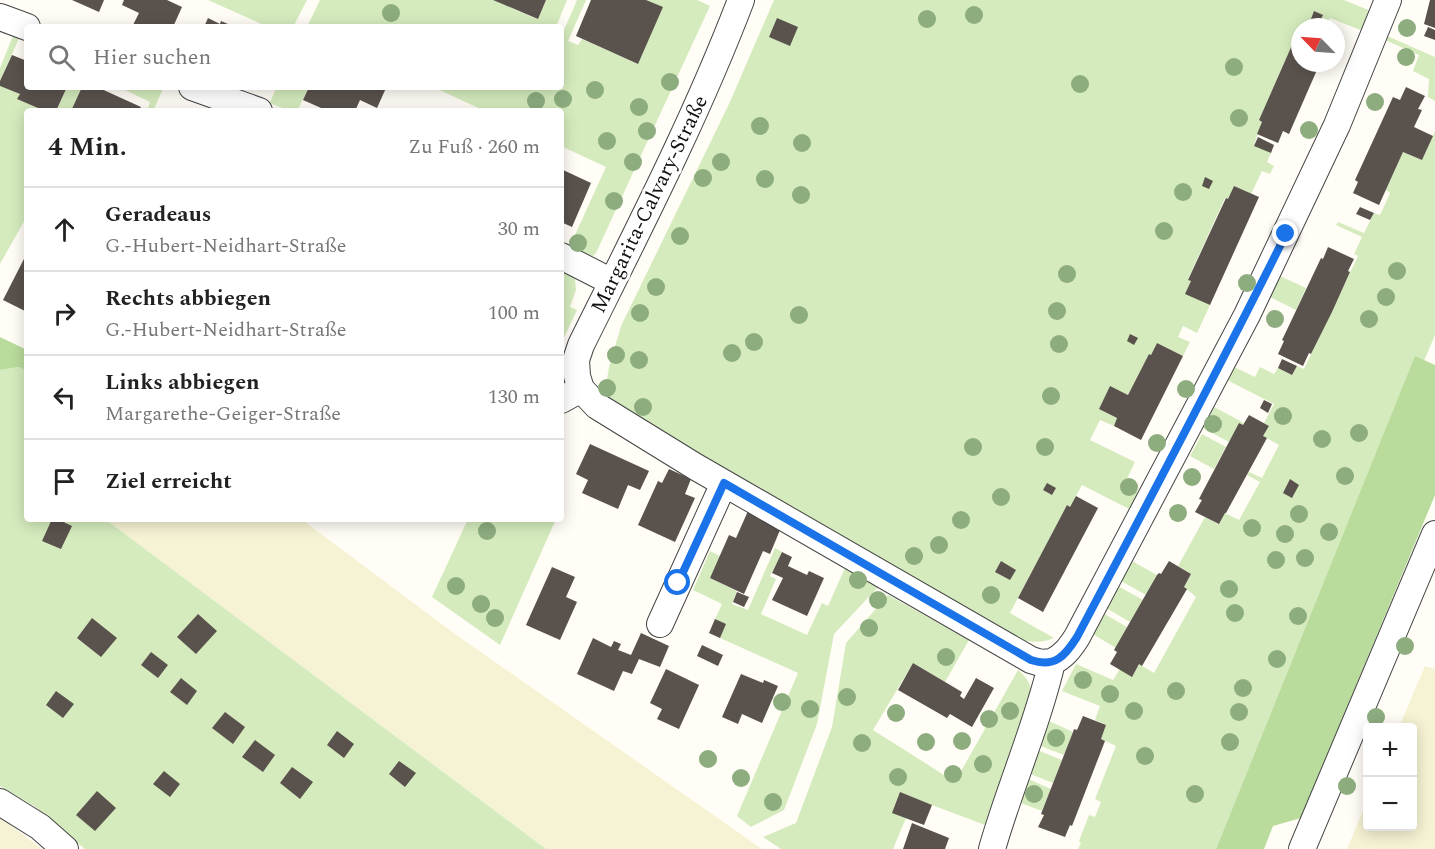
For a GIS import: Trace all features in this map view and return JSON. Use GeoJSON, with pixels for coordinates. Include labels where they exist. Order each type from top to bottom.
{"type":"FeatureCollection","features":[{"type":"Feature","properties":{"kind":"street","name":"Margarita-Calvary-Straße"},"geometry":{"type":"LineString","coordinates":[[571,394],[577,376],[576,360],[581,345],[681,139],[724,44],[741,0]]}},
{"type":"Feature","properties":{"kind":"street"},"geometry":{"type":"LineString","coordinates":[[571,394],[588,398],[616,419],[724,483],[1031,660],[1041,663],[1052,662],[1069,649],[1077,637],[1247,315],[1337,125],[1388,0]]}},
{"type":"Feature","properties":{"kind":"street"},"geometry":{"type":"LineString","coordinates":[[0,17],[24,26]]}},
{"type":"Feature","properties":{"kind":"street"},"geometry":{"type":"LineString","coordinates":[[200,90],[251,108]]}},
{"type":"Feature","properties":{"kind":"street"},"geometry":{"type":"LineString","coordinates":[[564,258],[612,282]]}},
{"type":"Feature","properties":{"kind":"street"},"geometry":{"type":"LineString","coordinates":[[660,624],[724,483]]}},
{"type":"Feature","properties":{"kind":"street"},"geometry":{"type":"LineString","coordinates":[[1302,849],[1435,534]]}},
{"type":"Feature","properties":{"kind":"street"},"geometry":{"type":"LineString","coordinates":[[992,849],[1014,780],[1037,720],[1052,662]]}},
{"type":"Feature","properties":{"kind":"street"},"geometry":{"type":"LineString","coordinates":[[0,802],[40,827],[65,849]]}},
{"type":"Feature","properties":{"kind":"shaded area"},"geometry":{"type":"Polygon","coordinates":[[[109,522],[305,522],[455,634],[762,849],[546,849],[109,522]]]}},
{"type":"Feature","properties":{"kind":"shaded area"},"geometry":{"type":"Polygon","coordinates":[[[1425,666],[1435,669],[1435,849],[1347,849],[1363,811],[1363,831],[1417,831],[1417,723],[1401,723],[1425,666]]]}},
{"type":"Feature","properties":{"kind":"shaded area"},"geometry":{"type":"Polygon","coordinates":[[[0,818],[6,822],[42,849],[0,849],[0,818]]]}},
{"type":"Feature","properties":{"kind":"green space"},"geometry":{"type":"Polygon","coordinates":[[[208,0],[307,0],[295,24],[261,24],[208,0]]]}},
{"type":"Feature","properties":{"kind":"green space"},"geometry":{"type":"Polygon","coordinates":[[[320,0],[493,0],[537,19],[546,0],[567,0],[557,24],[308,24],[320,0]]]}},
{"type":"Feature","properties":{"kind":"green space"},"geometry":{"type":"Polygon","coordinates":[[[577,0],[586,0],[568,41],[578,45],[582,39],[638,64],[646,0],[697,0],[710,6],[593,256],[569,248],[606,167],[564,147],[564,108],[478,108],[440,90],[564,90],[564,30],[577,0]]]}},
{"type":"Feature","properties":{"kind":"green space"},"geometry":{"type":"Polygon","coordinates":[[[774,0],[1344,0],[1371,11],[1363,31],[1345,24],[1345,18],[1291,18],[1291,47],[1259,120],[1262,122],[1254,145],[1271,153],[1267,162],[1274,166],[1270,174],[1262,171],[1251,194],[1234,186],[1228,199],[1225,198],[1188,279],[1191,281],[1186,294],[1210,305],[1197,333],[1183,326],[1178,337],[1190,342],[1183,356],[1157,343],[1128,395],[1110,387],[1099,409],[1117,418],[1114,426],[1100,420],[1090,440],[1135,462],[1124,485],[1140,493],[1131,510],[1082,485],[1070,507],[1067,505],[1010,613],[1054,638],[1040,642],[1017,640],[604,398],[609,367],[621,326],[729,104],[774,0]]]}},
{"type":"Feature","properties":{"kind":"green space"},"geometry":{"type":"Polygon","coordinates":[[[14,33],[20,36],[0,81],[0,68],[14,33]]]}},
{"type":"Feature","properties":{"kind":"green space"},"geometry":{"type":"Polygon","coordinates":[[[1387,36],[1435,57],[1435,101],[1428,97],[1429,79],[1413,71],[1419,55],[1385,40],[1387,36]]]}},
{"type":"Feature","properties":{"kind":"green space"},"geometry":{"type":"Polygon","coordinates":[[[0,86],[20,94],[18,99],[38,108],[24,108],[24,221],[0,264],[0,86]]]}},
{"type":"Feature","properties":{"kind":"green space"},"geometry":{"type":"Polygon","coordinates":[[[66,90],[81,90],[72,108],[57,108],[66,90]]]}},
{"type":"Feature","properties":{"kind":"green space"},"geometry":{"type":"Polygon","coordinates":[[[125,90],[163,90],[154,108],[148,108],[150,102],[125,90]]]}},
{"type":"Feature","properties":{"kind":"green space"},"geometry":{"type":"Polygon","coordinates":[[[276,90],[308,90],[298,108],[283,108],[270,102],[276,90]]]}},
{"type":"Feature","properties":{"kind":"green space"},"geometry":{"type":"Polygon","coordinates":[[[1435,131],[1435,335],[1424,361],[1415,357],[1216,849],[1078,849],[1089,815],[1095,817],[1101,802],[1095,799],[1116,746],[1101,739],[1106,725],[1095,720],[1100,706],[1062,691],[1076,664],[1113,680],[1120,669],[1132,676],[1139,664],[1154,673],[1196,597],[1184,587],[1191,574],[1178,566],[1205,517],[1218,524],[1225,513],[1239,520],[1260,482],[1247,475],[1249,472],[1262,478],[1279,445],[1263,436],[1269,426],[1264,423],[1274,404],[1227,380],[1234,367],[1255,377],[1260,367],[1274,374],[1278,368],[1292,375],[1297,366],[1304,369],[1358,256],[1354,254],[1362,237],[1336,225],[1338,222],[1364,233],[1374,213],[1380,215],[1390,193],[1386,190],[1403,152],[1422,160],[1435,131]]]}},
{"type":"Feature","properties":{"kind":"green space"},"geometry":{"type":"Polygon","coordinates":[[[564,273],[575,279],[576,290],[570,307],[577,310],[564,338],[564,273]]]}},
{"type":"Feature","properties":{"kind":"green space"},"geometry":{"type":"Polygon","coordinates":[[[1280,276],[1306,288],[1296,310],[1270,297],[1280,276]]]}},
{"type":"Feature","properties":{"kind":"green space"},"geometry":{"type":"Polygon","coordinates":[[[0,337],[24,349],[24,370],[19,367],[0,370],[0,337]]]}},
{"type":"Feature","properties":{"kind":"green space"},"geometry":{"type":"Polygon","coordinates":[[[1415,356],[1435,365],[1435,495],[1301,818],[1273,826],[1264,849],[1216,849],[1415,356]]]}},
{"type":"Feature","properties":{"kind":"green space"},"geometry":{"type":"Polygon","coordinates":[[[19,367],[24,370],[24,522],[109,522],[546,849],[85,849],[34,806],[0,786],[0,370],[19,367]]]}},
{"type":"Feature","properties":{"kind":"green space"},"geometry":{"type":"Polygon","coordinates":[[[1214,407],[1244,423],[1229,442],[1203,428],[1214,407]]]}},
{"type":"Feature","properties":{"kind":"green space"},"geometry":{"type":"Polygon","coordinates":[[[1202,434],[1226,447],[1214,469],[1190,456],[1202,434]]]}},
{"type":"Feature","properties":{"kind":"green space"},"geometry":{"type":"Polygon","coordinates":[[[467,522],[555,522],[500,645],[432,597],[467,522]]]}},
{"type":"Feature","properties":{"kind":"green space"},"geometry":{"type":"Polygon","coordinates":[[[775,548],[782,552],[770,576],[776,579],[761,614],[807,635],[822,603],[828,606],[845,568],[878,587],[834,634],[817,724],[784,810],[751,827],[737,816],[798,673],[709,633],[722,604],[693,590],[710,551],[720,556],[710,578],[737,591],[732,604],[748,610],[775,548]]]}},
{"type":"Feature","properties":{"kind":"green space"},"geometry":{"type":"Polygon","coordinates":[[[1132,561],[1157,575],[1146,595],[1121,581],[1132,561]]]}},
{"type":"Feature","properties":{"kind":"green space"},"geometry":{"type":"Polygon","coordinates":[[[1118,586],[1143,600],[1130,622],[1106,608],[1118,586]]]}},
{"type":"Feature","properties":{"kind":"green space"},"geometry":{"type":"Polygon","coordinates":[[[888,595],[969,640],[945,682],[913,663],[873,730],[955,782],[1018,670],[1029,684],[1032,700],[985,825],[900,793],[906,818],[893,849],[781,849],[763,837],[796,823],[832,727],[846,643],[888,595]]]}},
{"type":"Feature","properties":{"kind":"green space"},"geometry":{"type":"Polygon","coordinates":[[[1103,613],[1127,627],[1116,648],[1091,633],[1103,613]]]}},
{"type":"Feature","properties":{"kind":"green space"},"geometry":{"type":"Polygon","coordinates":[[[1049,721],[1073,732],[1064,755],[1038,745],[1049,721]]]}},
{"type":"Feature","properties":{"kind":"green space"},"geometry":{"type":"Polygon","coordinates":[[[1037,750],[1062,760],[1053,783],[1028,773],[1037,750]]]}},
{"type":"Feature","properties":{"kind":"green space"},"geometry":{"type":"Polygon","coordinates":[[[1026,778],[1051,789],[1042,811],[1018,802],[1026,778]]]}},
{"type":"Feature","properties":{"kind":"building"},"geometry":{"type":"Polygon","coordinates":[[[72,0],[104,0],[99,12],[72,0]]]}},
{"type":"Feature","properties":{"kind":"building"},"geometry":{"type":"Polygon","coordinates":[[[124,0],[167,0],[182,7],[174,24],[134,24],[139,13],[122,5],[124,0]]]}},
{"type":"Feature","properties":{"kind":"building"},"geometry":{"type":"Polygon","coordinates":[[[493,0],[546,0],[538,19],[493,0]]]}},
{"type":"Feature","properties":{"kind":"building"},"geometry":{"type":"Polygon","coordinates":[[[591,0],[646,0],[663,7],[638,64],[576,36],[591,0]]]}},
{"type":"Feature","properties":{"kind":"building"},"geometry":{"type":"Polygon","coordinates":[[[1430,0],[1435,0],[1435,28],[1424,24],[1430,0]]]}},
{"type":"Feature","properties":{"kind":"building"},"geometry":{"type":"Polygon","coordinates":[[[1314,11],[1323,15],[1322,18],[1311,18],[1314,11]]]}},
{"type":"Feature","properties":{"kind":"building"},"geometry":{"type":"Polygon","coordinates":[[[208,18],[220,24],[205,24],[208,18]]]}},
{"type":"Feature","properties":{"kind":"building"},"geometry":{"type":"Polygon","coordinates":[[[777,18],[798,27],[790,46],[769,37],[777,18]]]}},
{"type":"Feature","properties":{"kind":"building"},"geometry":{"type":"Polygon","coordinates":[[[1428,27],[1435,30],[1435,40],[1424,36],[1428,27]]]}},
{"type":"Feature","properties":{"kind":"building"},"geometry":{"type":"Polygon","coordinates":[[[1291,47],[1291,72],[1316,72],[1289,134],[1283,131],[1278,143],[1257,134],[1262,122],[1259,120],[1291,47]]]}},
{"type":"Feature","properties":{"kind":"building"},"geometry":{"type":"Polygon","coordinates":[[[12,55],[24,60],[24,90],[66,90],[57,108],[38,108],[17,99],[20,94],[0,86],[0,81],[12,55]]]}},
{"type":"Feature","properties":{"kind":"building"},"geometry":{"type":"Polygon","coordinates":[[[1406,87],[1425,96],[1418,109],[1422,110],[1414,127],[1433,136],[1422,160],[1403,152],[1379,205],[1353,193],[1358,182],[1355,180],[1393,97],[1400,100],[1406,87]]]}},
{"type":"Feature","properties":{"kind":"building"},"geometry":{"type":"Polygon","coordinates":[[[81,90],[104,90],[141,107],[140,108],[72,108],[81,90]]]}},
{"type":"Feature","properties":{"kind":"building"},"geometry":{"type":"Polygon","coordinates":[[[308,90],[385,90],[377,108],[360,100],[356,108],[321,108],[303,100],[308,90]]]}},
{"type":"Feature","properties":{"kind":"building"},"geometry":{"type":"Polygon","coordinates":[[[1258,137],[1274,145],[1271,153],[1254,146],[1258,137]]]}},
{"type":"Feature","properties":{"kind":"building"},"geometry":{"type":"Polygon","coordinates":[[[564,170],[591,183],[572,227],[564,223],[564,170]]]}},
{"type":"Feature","properties":{"kind":"building"},"geometry":{"type":"Polygon","coordinates":[[[1205,177],[1213,181],[1209,189],[1202,186],[1205,177]]]}},
{"type":"Feature","properties":{"kind":"building"},"geometry":{"type":"Polygon","coordinates":[[[1234,186],[1259,197],[1210,305],[1185,294],[1191,281],[1188,280],[1226,198],[1228,199],[1234,186]]]}},
{"type":"Feature","properties":{"kind":"building"},"geometry":{"type":"Polygon","coordinates":[[[1360,207],[1374,213],[1370,220],[1356,214],[1360,207]]]}},
{"type":"Feature","properties":{"kind":"building"},"geometry":{"type":"Polygon","coordinates":[[[1328,247],[1354,259],[1332,312],[1303,366],[1278,354],[1284,341],[1282,340],[1328,247]]]}},
{"type":"Feature","properties":{"kind":"building"},"geometry":{"type":"Polygon","coordinates":[[[24,259],[24,310],[3,300],[24,259]]]}},
{"type":"Feature","properties":{"kind":"building"},"geometry":{"type":"Polygon","coordinates":[[[1130,334],[1138,338],[1134,345],[1127,341],[1130,334]]]}},
{"type":"Feature","properties":{"kind":"building"},"geometry":{"type":"Polygon","coordinates":[[[1157,343],[1183,356],[1141,440],[1114,426],[1117,418],[1099,409],[1110,386],[1128,395],[1157,343]]]}},
{"type":"Feature","properties":{"kind":"building"},"geometry":{"type":"Polygon","coordinates":[[[1282,359],[1297,366],[1292,375],[1278,368],[1282,359]]]}},
{"type":"Feature","properties":{"kind":"building"},"geometry":{"type":"Polygon","coordinates":[[[1264,400],[1272,404],[1268,413],[1260,408],[1264,400]]]}},
{"type":"Feature","properties":{"kind":"building"},"geometry":{"type":"Polygon","coordinates":[[[1249,415],[1269,426],[1263,436],[1267,438],[1219,524],[1195,512],[1202,500],[1199,499],[1239,423],[1243,425],[1249,415]]]}},
{"type":"Feature","properties":{"kind":"building"},"geometry":{"type":"Polygon","coordinates":[[[590,444],[649,471],[640,490],[628,485],[618,509],[582,493],[588,480],[576,474],[590,444]]]}},
{"type":"Feature","properties":{"kind":"building"},"geometry":{"type":"Polygon","coordinates":[[[669,469],[691,479],[685,494],[695,498],[675,542],[638,525],[658,481],[662,483],[669,469]]]}},
{"type":"Feature","properties":{"kind":"building"},"geometry":{"type":"Polygon","coordinates":[[[1290,479],[1299,485],[1292,498],[1283,493],[1290,479]]]}},
{"type":"Feature","properties":{"kind":"building"},"geometry":{"type":"Polygon","coordinates":[[[1047,483],[1056,488],[1052,495],[1043,490],[1047,483]]]}},
{"type":"Feature","properties":{"kind":"building"},"geometry":{"type":"Polygon","coordinates":[[[1076,496],[1098,508],[1043,612],[1018,598],[1067,505],[1070,507],[1076,496]]]}},
{"type":"Feature","properties":{"kind":"building"},"geometry":{"type":"Polygon","coordinates":[[[748,511],[780,530],[770,554],[763,551],[744,594],[710,578],[729,535],[736,538],[748,511]]]}},
{"type":"Feature","properties":{"kind":"building"},"geometry":{"type":"Polygon","coordinates":[[[51,522],[63,522],[72,526],[61,549],[42,541],[51,522]]]}},
{"type":"Feature","properties":{"kind":"building"},"geometry":{"type":"Polygon","coordinates":[[[782,552],[792,557],[788,566],[807,575],[809,571],[824,578],[807,616],[772,600],[783,578],[772,573],[782,552]]]}},
{"type":"Feature","properties":{"kind":"building"},"geometry":{"type":"Polygon","coordinates":[[[1001,561],[1016,570],[1010,580],[995,572],[1001,561]]]}},
{"type":"Feature","properties":{"kind":"building"},"geometry":{"type":"Polygon","coordinates":[[[1169,561],[1191,574],[1184,587],[1187,589],[1142,666],[1139,664],[1132,677],[1110,664],[1117,652],[1114,650],[1157,575],[1161,574],[1169,561]]]}},
{"type":"Feature","properties":{"kind":"building"},"geometry":{"type":"Polygon","coordinates":[[[552,567],[575,577],[566,597],[577,602],[560,640],[526,625],[552,567]]]}},
{"type":"Feature","properties":{"kind":"building"},"geometry":{"type":"Polygon","coordinates":[[[737,592],[749,597],[744,607],[733,602],[737,592]]]}},
{"type":"Feature","properties":{"kind":"building"},"geometry":{"type":"Polygon","coordinates":[[[198,614],[217,631],[196,654],[177,637],[198,614]]]}},
{"type":"Feature","properties":{"kind":"building"},"geometry":{"type":"Polygon","coordinates":[[[92,618],[117,638],[101,657],[77,638],[92,618]]]}},
{"type":"Feature","properties":{"kind":"building"},"geometry":{"type":"Polygon","coordinates":[[[715,619],[726,624],[720,638],[709,633],[715,619]]]}},
{"type":"Feature","properties":{"kind":"building"},"geometry":{"type":"Polygon","coordinates":[[[641,633],[669,646],[660,667],[639,659],[632,674],[623,671],[614,691],[577,674],[593,638],[611,647],[614,641],[621,644],[618,650],[631,655],[641,633]]]}},
{"type":"Feature","properties":{"kind":"building"},"geometry":{"type":"Polygon","coordinates":[[[702,645],[723,655],[718,666],[697,656],[702,645]]]}},
{"type":"Feature","properties":{"kind":"building"},"geometry":{"type":"Polygon","coordinates":[[[151,652],[168,665],[158,678],[141,665],[151,652]]]}},
{"type":"Feature","properties":{"kind":"building"},"geometry":{"type":"Polygon","coordinates":[[[913,663],[962,692],[960,696],[964,699],[976,678],[994,688],[972,727],[950,714],[947,718],[898,690],[913,663]]]}},
{"type":"Feature","properties":{"kind":"building"},"geometry":{"type":"Polygon","coordinates":[[[666,669],[699,685],[679,729],[657,719],[662,709],[650,703],[666,669]]]}},
{"type":"Feature","properties":{"kind":"building"},"geometry":{"type":"Polygon","coordinates":[[[741,674],[778,686],[762,723],[742,714],[738,724],[722,717],[741,674]]]}},
{"type":"Feature","properties":{"kind":"building"},"geometry":{"type":"Polygon","coordinates":[[[181,678],[197,691],[187,705],[170,692],[181,678]]]}},
{"type":"Feature","properties":{"kind":"building"},"geometry":{"type":"Polygon","coordinates":[[[56,691],[74,704],[63,718],[46,705],[56,691]]]}},
{"type":"Feature","properties":{"kind":"building"},"geometry":{"type":"Polygon","coordinates":[[[225,712],[245,727],[233,744],[212,728],[225,712]]]}},
{"type":"Feature","properties":{"kind":"building"},"geometry":{"type":"Polygon","coordinates":[[[1083,716],[1106,725],[1101,739],[1105,741],[1072,826],[1070,825],[1065,837],[1038,827],[1074,729],[1077,730],[1083,716]]]}},
{"type":"Feature","properties":{"kind":"building"},"geometry":{"type":"Polygon","coordinates":[[[337,731],[354,744],[344,758],[327,745],[337,731]]]}},
{"type":"Feature","properties":{"kind":"building"},"geometry":{"type":"Polygon","coordinates":[[[255,740],[275,755],[263,772],[242,757],[255,740]]]}},
{"type":"Feature","properties":{"kind":"building"},"geometry":{"type":"Polygon","coordinates":[[[399,761],[416,773],[405,787],[389,774],[399,761]]]}},
{"type":"Feature","properties":{"kind":"building"},"geometry":{"type":"Polygon","coordinates":[[[292,767],[313,782],[300,799],[280,783],[292,767]]]}},
{"type":"Feature","properties":{"kind":"building"},"geometry":{"type":"Polygon","coordinates":[[[164,771],[180,784],[170,797],[153,784],[164,771]]]}},
{"type":"Feature","properties":{"kind":"building"},"geometry":{"type":"Polygon","coordinates":[[[97,791],[116,808],[95,831],[76,815],[97,791]]]}},
{"type":"Feature","properties":{"kind":"building"},"geometry":{"type":"Polygon","coordinates":[[[900,792],[932,805],[924,825],[892,813],[900,792]]]}},
{"type":"Feature","properties":{"kind":"building"},"geometry":{"type":"Polygon","coordinates":[[[912,823],[949,838],[945,849],[903,849],[912,823]]]}},
{"type":"Feature","properties":{"kind":"route"},"geometry":{"type":"LineString","coordinates":[[678,583],[724,483],[1031,660],[1041,663],[1052,662],[1060,658],[1077,637],[1144,513],[1247,315],[1286,234]]}}]}
